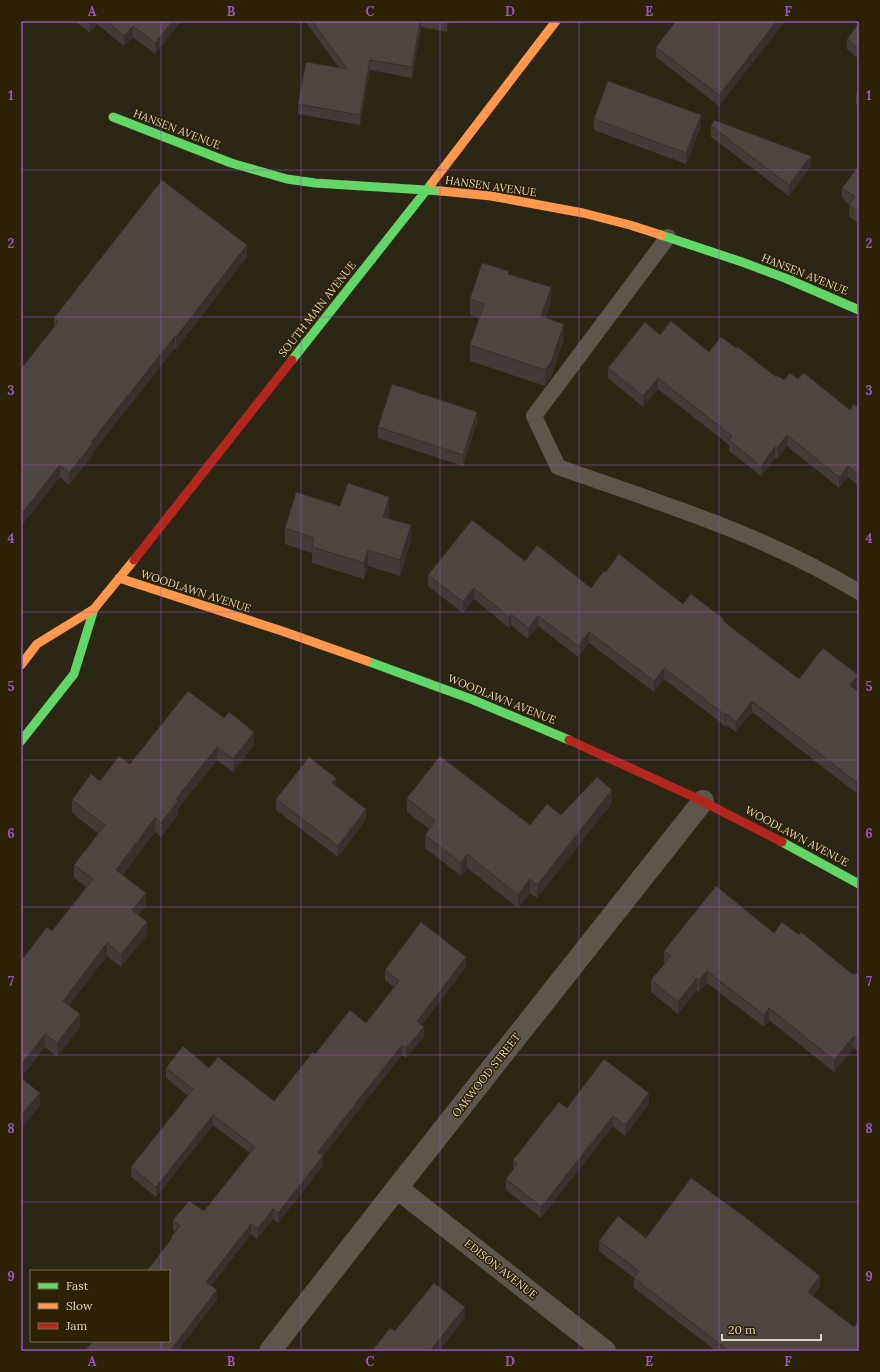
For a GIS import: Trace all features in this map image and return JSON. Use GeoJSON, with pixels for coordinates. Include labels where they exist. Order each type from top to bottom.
{"type":"FeatureCollection","features":[{"type":"Feature","properties":{"kind":"street","name":"SOUTH MAIN AVENUE"},"geometry":{"type":"LineString","coordinates":[[21,665],[38,644],[94,609],[426,190],[556,21]]}},
{"type":"Feature","properties":{"kind":"street","name":"HANSEN AVENUE"},"geometry":{"type":"LineString","coordinates":[[114,117],[231,163],[272,175],[315,183],[491,196],[576,212],[630,225],[785,278],[859,310]]}},
{"type":"Feature","properties":{"kind":"street","name":"WOODLAWN AVENUE"},"geometry":{"type":"LineString","coordinates":[[119,578],[378,664],[550,730],[703,801],[834,868],[859,884]]}},
{"type":"Feature","properties":{"kind":"street","name":"SOUTH MAIN AVENUE"},"geometry":{"type":"LineString","coordinates":[[21,741],[74,674],[94,609]]}},
{"type":"Feature","properties":{"kind":"street","name":"OAKWOOD STREET"},"geometry":{"type":"LineString","coordinates":[[270,1351],[703,801]]}},
{"type":"Feature","properties":{"kind":"street","name":"EDISON AVENUE"},"geometry":{"type":"LineString","coordinates":[[397,1188],[605,1351]]}},
{"type":"Feature","properties":{"kind":"lane"},"geometry":{"type":"LineString","coordinates":[[668,237],[534,416],[558,467],[717,523],[800,560],[840,580],[859,592]]}},
{"type":"Feature","properties":{"kind":"building"},"geometry":{"type":"Polygon","coordinates":[[[107,21],[173,21],[155,43],[133,26],[124,36],[107,21]]]}},
{"type":"Feature","properties":{"kind":"building"},"geometry":{"type":"Polygon","coordinates":[[[312,21],[420,21],[412,67],[370,60],[360,115],[298,104],[306,62],[347,69],[312,21]]]}},
{"type":"Feature","properties":{"kind":"building"},"geometry":{"type":"Polygon","coordinates":[[[676,21],[777,21],[719,95],[656,47],[676,21]]]}},
{"type":"Feature","properties":{"kind":"building"},"geometry":{"type":"Polygon","coordinates":[[[859,23],[859,49],[847,39],[859,23]]]}},
{"type":"Feature","properties":{"kind":"building"},"geometry":{"type":"Polygon","coordinates":[[[608,81],[701,115],[686,153],[594,119],[608,81]]]}},
{"type":"Feature","properties":{"kind":"building"},"geometry":{"type":"Polygon","coordinates":[[[714,120],[811,156],[789,185],[711,126],[714,120]]]}},
{"type":"Feature","properties":{"kind":"building"},"geometry":{"type":"Polygon","coordinates":[[[859,166],[859,213],[849,205],[855,197],[842,188],[859,166]]]}},
{"type":"Feature","properties":{"kind":"building"},"geometry":{"type":"Polygon","coordinates":[[[162,180],[247,245],[176,337],[175,336],[91,442],[93,443],[69,473],[60,465],[22,513],[21,369],[58,322],[54,318],[162,180]]]}},
{"type":"Feature","properties":{"kind":"building"},"geometry":{"type":"Polygon","coordinates":[[[482,263],[509,271],[508,274],[551,287],[541,316],[564,324],[551,362],[545,370],[470,345],[484,304],[470,299],[482,263]]]}},
{"type":"Feature","properties":{"kind":"building"},"geometry":{"type":"Polygon","coordinates":[[[671,321],[709,352],[721,337],[736,348],[738,347],[776,377],[777,375],[784,380],[790,373],[798,379],[804,373],[850,410],[854,404],[859,409],[859,476],[848,466],[839,477],[787,435],[777,448],[775,447],[761,466],[729,440],[732,436],[658,378],[643,396],[608,368],[645,322],[660,335],[671,321]]]}},
{"type":"Feature","properties":{"kind":"building"},"geometry":{"type":"Polygon","coordinates":[[[392,384],[477,412],[463,455],[378,427],[392,384]]]}},
{"type":"Feature","properties":{"kind":"building"},"geometry":{"type":"Polygon","coordinates":[[[348,483],[389,497],[383,517],[411,525],[400,560],[368,550],[364,563],[312,547],[314,538],[285,528],[296,492],[340,506],[348,483]]]}},
{"type":"Feature","properties":{"kind":"building"},"geometry":{"type":"Polygon","coordinates":[[[472,520],[525,561],[537,545],[591,588],[604,571],[606,572],[619,554],[683,604],[691,594],[724,619],[723,621],[799,679],[823,648],[858,675],[850,685],[859,692],[859,779],[856,782],[752,701],[736,722],[664,668],[654,681],[589,632],[578,646],[538,616],[528,628],[511,614],[509,617],[474,588],[463,602],[428,575],[472,520]]]}},
{"type":"Feature","properties":{"kind":"building"},"geometry":{"type":"Polygon","coordinates":[[[188,691],[224,718],[229,712],[254,732],[233,759],[217,747],[176,799],[178,801],[161,823],[155,818],[116,870],[146,893],[132,910],[147,922],[121,954],[107,943],[63,1001],[80,1014],[57,1043],[45,1034],[21,1065],[21,961],[47,927],[52,931],[93,879],[74,865],[105,825],[72,800],[91,774],[100,781],[119,756],[130,764],[188,691]]]}},
{"type":"Feature","properties":{"kind":"building"},"geometry":{"type":"Polygon","coordinates":[[[440,756],[530,825],[547,804],[561,815],[597,777],[612,790],[537,885],[530,879],[518,895],[467,854],[461,863],[425,835],[435,821],[407,798],[440,756]]]}},
{"type":"Feature","properties":{"kind":"building"},"geometry":{"type":"Polygon","coordinates":[[[309,757],[336,778],[332,783],[366,809],[338,846],[276,799],[309,757]]]}},
{"type":"Feature","properties":{"kind":"building"},"geometry":{"type":"Polygon","coordinates":[[[716,886],[774,933],[782,922],[799,935],[801,932],[852,974],[859,973],[859,1041],[854,1036],[834,1060],[769,1008],[764,1015],[707,971],[699,980],[697,978],[678,1002],[651,980],[671,956],[664,951],[716,886]]]}},
{"type":"Feature","properties":{"kind":"building"},"geometry":{"type":"Polygon","coordinates":[[[421,922],[466,957],[417,1021],[424,1027],[406,1048],[402,1045],[362,1095],[318,1152],[323,1156],[278,1213],[273,1209],[257,1229],[251,1224],[206,1282],[217,1290],[170,1351],[85,1351],[92,1342],[170,1342],[170,1270],[148,1270],[180,1226],[173,1220],[189,1201],[204,1211],[255,1147],[213,1115],[156,1187],[131,1167],[193,1089],[166,1068],[183,1046],[209,1068],[218,1057],[274,1101],[313,1052],[315,1054],[350,1010],[366,1023],[399,981],[385,970],[421,922]]]}},
{"type":"Feature","properties":{"kind":"building"},"geometry":{"type":"Polygon","coordinates":[[[604,1059],[649,1093],[625,1125],[613,1116],[541,1207],[506,1179],[517,1164],[513,1160],[559,1102],[567,1108],[604,1059]]]}},
{"type":"Feature","properties":{"kind":"building"},"geometry":{"type":"Polygon","coordinates":[[[21,1078],[40,1093],[21,1115],[21,1078]]]}},
{"type":"Feature","properties":{"kind":"building"},"geometry":{"type":"Polygon","coordinates":[[[691,1178],[745,1217],[820,1276],[808,1292],[854,1327],[859,1320],[859,1351],[729,1351],[634,1278],[639,1271],[599,1241],[618,1216],[646,1238],[691,1178]]]}},
{"type":"Feature","properties":{"kind":"building"},"geometry":{"type":"Polygon","coordinates":[[[434,1283],[465,1307],[430,1351],[372,1351],[390,1328],[395,1331],[434,1283]]]}},
{"type":"Feature","properties":{"kind":"traffic: fast"},"geometry":{"type":"LineString","coordinates":[[113,117],[231,163],[287,179],[315,183],[441,191]]}},
{"type":"Feature","properties":{"kind":"traffic: fast"},"geometry":{"type":"LineString","coordinates":[[292,360],[432,183]]}},
{"type":"Feature","properties":{"kind":"traffic: fast"},"geometry":{"type":"LineString","coordinates":[[661,235],[785,278],[859,310]]}},
{"type":"Feature","properties":{"kind":"traffic: fast"},"geometry":{"type":"LineString","coordinates":[[21,741],[74,674],[94,609]]}},
{"type":"Feature","properties":{"kind":"traffic: fast"},"geometry":{"type":"LineString","coordinates":[[367,661],[471,699],[569,740]]}},
{"type":"Feature","properties":{"kind":"traffic: fast"},"geometry":{"type":"LineString","coordinates":[[782,842],[859,884]]}},
{"type":"Feature","properties":{"kind":"traffic: slow"},"geometry":{"type":"LineString","coordinates":[[432,183],[556,21]]}},
{"type":"Feature","properties":{"kind":"traffic: slow"},"geometry":{"type":"LineString","coordinates":[[441,191],[491,196],[583,213],[630,225],[661,235]]}},
{"type":"Feature","properties":{"kind":"traffic: slow"},"geometry":{"type":"LineString","coordinates":[[21,665],[37,644],[94,609],[134,560]]}},
{"type":"Feature","properties":{"kind":"traffic: slow"},"geometry":{"type":"LineString","coordinates":[[119,578],[282,631],[367,661]]}},
{"type":"Feature","properties":{"kind":"traffic: jam"},"geometry":{"type":"LineString","coordinates":[[134,560],[292,360]]}},
{"type":"Feature","properties":{"kind":"traffic: jam"},"geometry":{"type":"LineString","coordinates":[[569,740],[694,797],[782,842]]}}]}
